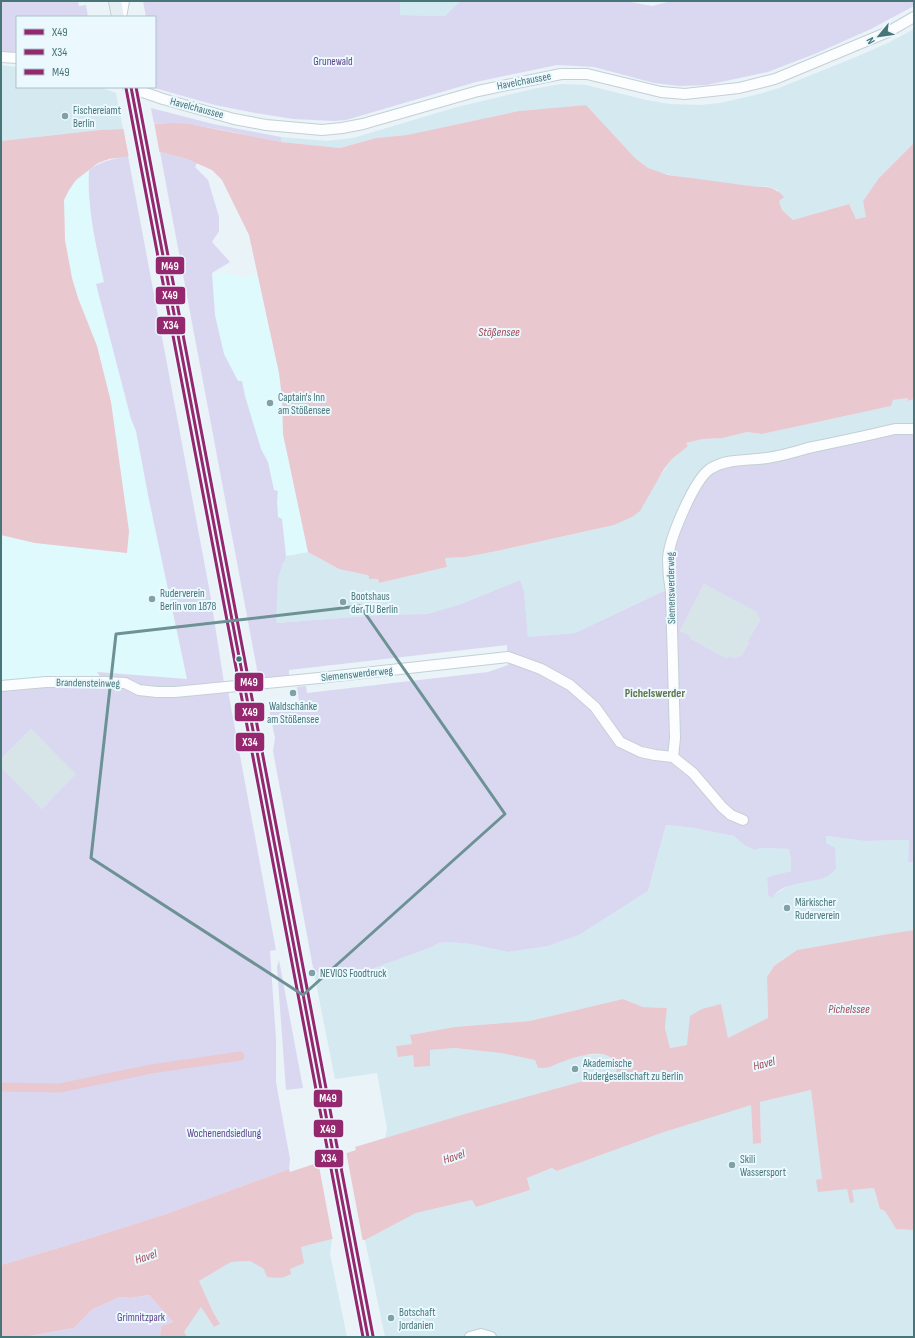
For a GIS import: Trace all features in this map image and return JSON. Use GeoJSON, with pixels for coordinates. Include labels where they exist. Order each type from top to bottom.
{"type":"FeatureCollection","features":[{"type":"Feature","properties":{"kind":"main road"},"geometry":{"type":"LineString","coordinates":[[115,1],[120,16]]}},
{"type":"Feature","properties":{"kind":"main road"},"geometry":{"type":"LineString","coordinates":[[131,88],[368,1337]]}},
{"type":"Feature","properties":{"kind":"street"},"geometry":{"type":"LineString","coordinates":[[120,16],[124,1]]}},
{"type":"Feature","properties":{"kind":"street","name":"Havelchaussee"},"geometry":{"type":"LineString","coordinates":[[131,88],[163,99],[234,119],[266,125],[322,130],[363,124],[478,91],[561,74],[587,74],[661,92],[685,94],[739,88],[789,74],[888,32],[914,17]]}},
{"type":"Feature","properties":{"kind":"street"},"geometry":{"type":"LineString","coordinates":[[1,57],[16,58]]}},
{"type":"Feature","properties":{"kind":"street","name":"Siemenswerderweg"},"geometry":{"type":"LineString","coordinates":[[244,685],[508,657],[542,669],[570,685],[595,707],[620,742],[641,752],[674,757],[675,738],[671,592],[668,558],[671,544],[682,514],[704,475],[710,469],[730,462],[767,458],[895,429],[914,429]]}},
{"type":"Feature","properties":{"kind":"street","name":"Brandensteinweg"},"geometry":{"type":"LineString","coordinates":[[1,686],[46,682],[104,682],[125,683],[139,690],[163,692],[244,685]]}},
{"type":"Feature","properties":{"kind":"street"},"geometry":{"type":"LineString","coordinates":[[674,757],[693,773],[722,807],[731,815],[743,820]]}},
{"type":"Feature","properties":{"kind":"street"},"geometry":{"type":"LineString","coordinates":[[470,1337],[491,1337]]}},
{"type":"Feature","properties":{"kind":"highlighted area"},"geometry":{"type":"Polygon","coordinates":[[[360,606],[505,814],[303,995],[91,858],[116,634],[360,606]]]}},
{"type":"Feature","properties":{"kind":"shaded area"},"geometry":{"type":"Polygon","coordinates":[[[400,1],[460,1],[445,16],[400,15],[400,1]]]}},
{"type":"Feature","properties":{"kind":"shaded area"},"geometry":{"type":"Polygon","coordinates":[[[914,29],[914,143],[879,178],[863,201],[867,217],[856,219],[849,204],[793,220],[782,210],[778,190],[766,186],[758,187],[692,179],[657,172],[648,168],[635,158],[586,105],[519,111],[407,135],[376,138],[340,148],[281,142],[281,137],[327,141],[353,138],[457,107],[561,84],[586,85],[646,100],[669,104],[700,105],[720,103],[779,88],[856,57],[888,43],[914,29]]]}},
{"type":"Feature","properties":{"kind":"shaded area"},"geometry":{"type":"Polygon","coordinates":[[[1,65],[16,67],[16,88],[102,88],[116,93],[123,129],[100,130],[1,141],[1,65]]]}},
{"type":"Feature","properties":{"kind":"shaded area"},"geometry":{"type":"Polygon","coordinates":[[[89,170],[88,191],[94,235],[104,282],[96,284],[131,419],[136,431],[187,679],[98,672],[104,682],[1,682],[1,535],[35,543],[127,553],[129,531],[111,402],[97,346],[78,298],[72,278],[65,240],[64,200],[76,180],[89,170]]]}},
{"type":"Feature","properties":{"kind":"shaded area"},"geometry":{"type":"Polygon","coordinates":[[[212,273],[234,274],[239,278],[257,274],[279,373],[282,397],[283,434],[308,552],[286,556],[282,519],[278,517],[277,491],[274,490],[268,462],[261,449],[242,381],[238,381],[224,354],[215,315],[212,273]]]}},
{"type":"Feature","properties":{"kind":"shaded area"},"geometry":{"type":"Polygon","coordinates":[[[908,398],[909,401],[914,399],[914,424],[666,590],[575,633],[528,637],[524,591],[520,580],[461,604],[427,614],[380,615],[275,623],[278,579],[286,556],[308,552],[339,569],[378,579],[379,583],[447,567],[445,558],[465,557],[497,551],[614,525],[632,517],[672,459],[688,446],[686,443],[703,439],[723,438],[747,432],[762,434],[891,406],[893,400],[908,398]]]}},
{"type":"Feature","properties":{"kind":"shaded area"},"geometry":{"type":"Polygon","coordinates":[[[704,584],[758,612],[760,620],[747,642],[749,643],[742,655],[734,658],[731,656],[726,658],[691,639],[689,635],[680,631],[704,584]]]}},
{"type":"Feature","properties":{"kind":"shaded area"},"geometry":{"type":"Polygon","coordinates":[[[31,729],[77,774],[42,809],[1,767],[1,759],[31,729]]]}},
{"type":"Feature","properties":{"kind":"shaded area"},"geometry":{"type":"Polygon","coordinates":[[[666,825],[694,828],[734,836],[744,845],[760,848],[789,849],[791,871],[767,878],[768,895],[775,894],[787,887],[826,843],[826,836],[864,841],[909,840],[908,862],[914,862],[914,930],[797,950],[774,966],[767,977],[768,1019],[728,1038],[721,1005],[687,1045],[670,1048],[665,1028],[667,1008],[643,1007],[623,999],[530,1021],[455,1027],[410,1035],[412,1044],[396,1046],[413,1055],[414,1067],[429,1050],[454,1048],[501,1053],[535,1060],[538,1068],[549,1067],[556,1063],[583,1055],[602,1054],[608,1056],[617,1064],[616,1072],[385,1138],[387,1128],[377,1073],[335,1079],[314,973],[342,968],[369,970],[432,947],[439,943],[448,942],[471,944],[508,952],[548,946],[579,935],[648,891],[666,825]]]}},
{"type":"Feature","properties":{"kind":"shaded area"},"geometry":{"type":"Polygon","coordinates":[[[811,1090],[822,1179],[847,1189],[850,1203],[851,1190],[874,1188],[880,1209],[885,1211],[896,1229],[914,1230],[914,1337],[385,1337],[365,1240],[416,1213],[472,1200],[476,1207],[530,1190],[527,1178],[553,1168],[557,1171],[664,1132],[751,1104],[753,1144],[761,1143],[760,1102],[811,1090]]]}},
{"type":"Feature","properties":{"kind":"shaded area"},"geometry":{"type":"Polygon","coordinates":[[[332,1239],[330,1254],[347,1337],[187,1337],[184,1332],[201,1307],[214,1327],[220,1324],[199,1281],[231,1262],[250,1261],[264,1269],[290,1269],[300,1247],[332,1239]]]}},
{"type":"Feature","properties":{"kind":"green space"},"geometry":{"type":"Polygon","coordinates":[[[1,1],[78,1],[79,6],[86,5],[88,16],[16,16],[16,53],[1,53],[1,1]]]}},
{"type":"Feature","properties":{"kind":"green space","name":"Grunewald"},"geometry":{"type":"Polygon","coordinates":[[[143,1],[400,1],[400,15],[445,16],[460,1],[625,1],[652,6],[671,1],[914,1],[914,6],[871,29],[817,53],[768,72],[707,85],[679,86],[654,83],[594,67],[557,65],[476,82],[346,120],[334,121],[293,119],[250,112],[215,105],[155,88],[156,88],[156,16],[146,16],[143,1]]]}},
{"type":"Feature","properties":{"kind":"green space"},"geometry":{"type":"Polygon","coordinates":[[[151,108],[213,124],[281,137],[281,142],[218,129],[186,125],[154,124],[151,108]]]}},
{"type":"Feature","properties":{"kind":"green space","name":"Pichelswerder"},"geometry":{"type":"Polygon","coordinates":[[[160,152],[197,163],[195,167],[208,180],[219,217],[219,231],[212,242],[230,262],[212,273],[215,315],[224,354],[238,381],[242,381],[261,449],[268,462],[274,490],[278,491],[278,517],[282,519],[286,556],[278,579],[276,623],[380,615],[427,614],[461,604],[520,580],[524,591],[528,637],[575,633],[666,590],[665,553],[704,469],[906,423],[914,424],[914,862],[908,862],[909,840],[864,841],[826,836],[826,843],[835,848],[836,869],[826,877],[789,886],[777,893],[772,898],[768,895],[767,878],[791,871],[789,849],[760,848],[755,850],[744,845],[734,836],[694,828],[666,825],[648,891],[579,935],[548,946],[508,952],[471,944],[448,942],[439,943],[432,947],[369,970],[342,968],[314,973],[273,751],[275,738],[269,709],[283,708],[283,704],[299,702],[297,687],[306,686],[307,693],[488,672],[508,665],[507,645],[289,670],[289,677],[259,680],[160,152]],[[704,584],[680,631],[689,635],[691,639],[726,658],[731,656],[734,658],[742,655],[749,643],[747,642],[760,620],[757,612],[704,584]]]}},
{"type":"Feature","properties":{"kind":"green space","name":"Wochenendsiedlung"},"geometry":{"type":"Polygon","coordinates":[[[128,156],[210,593],[224,683],[228,691],[276,950],[270,951],[276,1039],[276,1082],[290,1159],[289,1169],[166,1214],[1,1265],[1,767],[42,809],[76,774],[31,729],[1,759],[1,682],[104,682],[97,672],[187,679],[136,431],[131,419],[96,284],[104,282],[95,240],[89,198],[89,170],[103,162],[128,156]]]}},
{"type":"Feature","properties":{"kind":"green space"},"geometry":{"type":"Polygon","coordinates":[[[279,960],[303,1088],[286,1090],[277,967],[279,960]]]}},
{"type":"Feature","properties":{"kind":"green space","name":"Grimnitzpark"},"geometry":{"type":"Polygon","coordinates":[[[149,1295],[173,1322],[161,1326],[160,1337],[24,1337],[74,1328],[93,1309],[120,1297],[131,1298],[149,1295]]]}},
{"type":"Feature","properties":{"kind":"water","name":"Stößensee"},"geometry":{"type":"Polygon","coordinates":[[[586,105],[635,158],[648,168],[668,175],[772,189],[779,192],[784,197],[779,201],[782,210],[793,220],[849,204],[856,219],[866,217],[863,201],[879,178],[914,143],[914,399],[908,401],[908,398],[893,400],[891,406],[762,434],[747,432],[723,438],[703,439],[686,443],[688,446],[672,459],[664,469],[640,511],[632,517],[614,525],[497,551],[465,557],[445,558],[447,567],[379,583],[378,579],[369,579],[369,576],[367,575],[339,569],[308,552],[283,434],[282,397],[279,373],[249,235],[222,180],[212,170],[187,159],[160,152],[109,159],[98,163],[76,180],[69,190],[64,200],[65,240],[72,278],[78,298],[97,346],[111,402],[129,531],[127,553],[35,543],[1,535],[1,141],[170,123],[189,124],[281,142],[340,148],[376,138],[407,135],[519,111],[586,105]]]}},
{"type":"Feature","properties":{"kind":"water"},"geometry":{"type":"Polygon","coordinates":[[[914,930],[914,1230],[896,1229],[885,1211],[880,1209],[874,1188],[852,1190],[854,1202],[850,1203],[847,1189],[818,1192],[816,1180],[822,1179],[811,1090],[760,1102],[761,1143],[753,1144],[751,1105],[664,1132],[557,1171],[552,1168],[527,1178],[530,1190],[476,1207],[472,1200],[416,1213],[365,1240],[332,1239],[301,1247],[304,1263],[290,1269],[291,1274],[285,1277],[267,1277],[264,1269],[250,1261],[231,1262],[199,1281],[220,1324],[214,1327],[201,1307],[184,1332],[187,1337],[160,1337],[161,1326],[173,1322],[149,1295],[131,1298],[120,1297],[93,1309],[74,1328],[24,1337],[1,1337],[1,1265],[166,1214],[289,1169],[290,1172],[356,1150],[355,1147],[465,1114],[616,1072],[617,1064],[611,1058],[602,1054],[587,1055],[570,1059],[549,1067],[538,1068],[535,1060],[501,1053],[454,1048],[430,1050],[430,1066],[414,1067],[413,1055],[398,1057],[396,1046],[412,1044],[410,1035],[455,1027],[530,1021],[623,999],[643,1007],[667,1008],[665,1028],[670,1048],[687,1045],[690,1016],[702,1009],[721,1004],[728,1038],[768,1018],[767,977],[774,966],[797,950],[914,930]]]}},
{"type":"Feature","properties":{"kind":"pier"},"geometry":{"type":"Polygon","coordinates":[[[154,122],[160,155],[129,158],[123,127],[154,122]]]}},
{"type":"Feature","properties":{"kind":"pier"},"geometry":{"type":"Polygon","coordinates":[[[346,1151],[363,1242],[333,1241],[318,1161],[346,1151]]]}},
{"type":"Feature","properties":{"kind":"waterway"},"geometry":{"type":"LineString","coordinates":[[1,1087],[60,1088],[151,1069],[240,1056]]}},
{"type":"Feature","properties":{"kind":"transit line","name":"X34"},"geometry":{"type":"LineString","coordinates":[[126,88],[363,1337]]}},
{"type":"Feature","properties":{"kind":"transit line","name":"X49"},"geometry":{"type":"LineString","coordinates":[[131,88],[368,1337]]}},
{"type":"Feature","properties":{"kind":"transit line","name":"M49"},"geometry":{"type":"LineString","coordinates":[[136,88],[373,1336]]}},
{"type":"Feature","properties":{"kind":"place","name":"Fischereiamt Berlin"},"geometry":{"type":"Point","coordinates":[65,116]}},
{"type":"Feature","properties":{"kind":"place","name":"Captain's Inn am Stößensee"},"geometry":{"type":"Point","coordinates":[270,403]}},
{"type":"Feature","properties":{"kind":"place","name":"Ruderverein Berlin von 1878"},"geometry":{"type":"Point","coordinates":[152,599]}},
{"type":"Feature","properties":{"kind":"place","name":"Bootshaus der TU Berlin"},"geometry":{"type":"Point","coordinates":[343,602]}},
{"type":"Feature","properties":{"kind":"place","name":"Waldschänke am Stößensee"},"geometry":{"type":"Point","coordinates":[293,693]}},
{"type":"Feature","properties":{"kind":"place","name":"Märkischer Ruderverein"},"geometry":{"type":"Point","coordinates":[787,908]}},
{"type":"Feature","properties":{"kind":"place","name":"NEVIOS Foodtruck"},"geometry":{"type":"Point","coordinates":[312,973]}},
{"type":"Feature","properties":{"kind":"place","name":"Akademische Rudergesellschaft zu Berlin"},"geometry":{"type":"Point","coordinates":[575,1069]}},
{"type":"Feature","properties":{"kind":"place","name":"Skili Wassersport"},"geometry":{"type":"Point","coordinates":[732,1165]}},
{"type":"Feature","properties":{"kind":"place","name":"Botschaft Jordanien"},"geometry":{"type":"Point","coordinates":[391,1318]}},
{"type":"Feature","properties":{"kind":"district","name":"Pichelswerder"},"geometry":{"type":"Point","coordinates":[655,693]}},
{"type":"Feature","properties":{"kind":"water label","name":"Pichelssee"},"geometry":{"type":"Point","coordinates":[849,1009]}},
{"type":"Feature","properties":{"kind":"water label","name":"Havel"},"geometry":{"type":"Point","coordinates":[764,1064]}},
{"type":"Feature","properties":{"kind":"water label","name":"Havel"},"geometry":{"type":"Point","coordinates":[454,1157]}},
{"type":"Feature","properties":{"kind":"water label","name":"Havel"},"geometry":{"type":"Point","coordinates":[146,1257]}}]}
